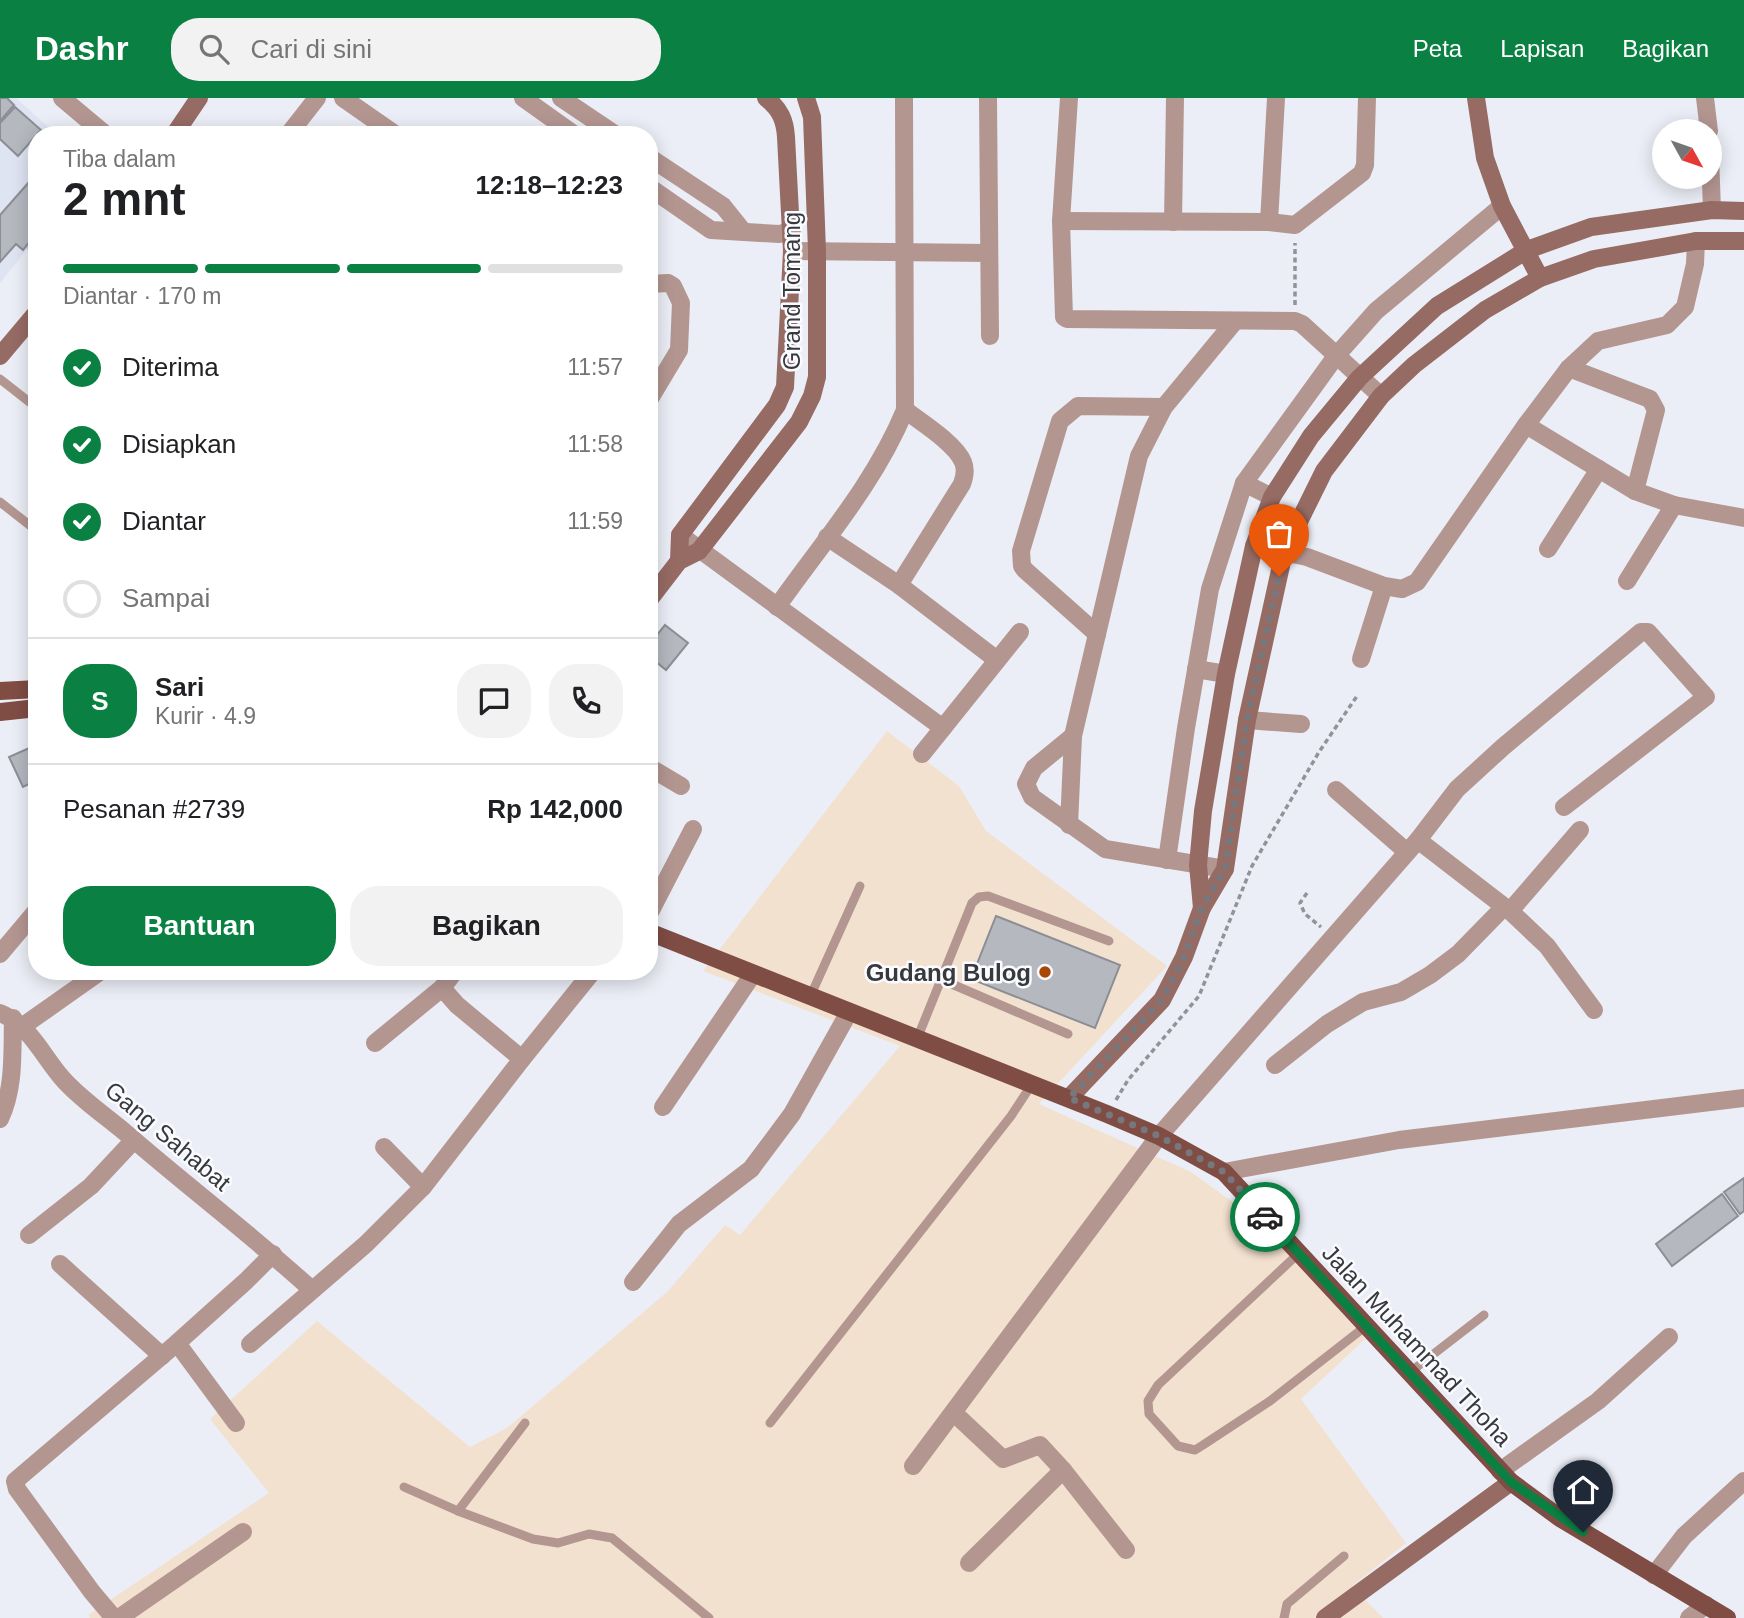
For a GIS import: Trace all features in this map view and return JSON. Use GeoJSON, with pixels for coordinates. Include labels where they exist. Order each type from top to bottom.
{"type":"FeatureCollection","features":[{"type":"Feature","properties":{"kind":"main road"},"geometry":{"type":"LineString","coordinates":[[0,691],[28,689]]}},
{"type":"Feature","properties":{"kind":"main road"},"geometry":{"type":"LineString","coordinates":[[0,712],[28,709]]}},
{"type":"Feature","properties":{"kind":"main road","name":"Jalan Muhammad Thoha"},"geometry":{"type":"LineString","coordinates":[[658,936],[1069,1098],[1159,1136],[1224,1172],[1505,1477],[1560,1518],[1727,1618]]}},
{"type":"Feature","properties":{"kind":"street"},"geometry":{"type":"LineString","coordinates":[[62,98],[95,126]]}},
{"type":"Feature","properties":{"kind":"street"},"geometry":{"type":"LineString","coordinates":[[180,126],[199,98]]}},
{"type":"Feature","properties":{"kind":"street"},"geometry":{"type":"LineString","coordinates":[[295,126],[317,98]]}},
{"type":"Feature","properties":{"kind":"street"},"geometry":{"type":"LineString","coordinates":[[343,98],[383,126]]}},
{"type":"Feature","properties":{"kind":"street"},"geometry":{"type":"LineString","coordinates":[[523,98],[562,126]]}},
{"type":"Feature","properties":{"kind":"street"},"geometry":{"type":"LineString","coordinates":[[561,98],[603,126]]}},
{"type":"Feature","properties":{"kind":"street","name":"Grand Tomang"},"geometry":{"type":"LineString","coordinates":[[680,535],[777,405],[785,387],[792,231],[785,122],[781,113],[766,98]]}},
{"type":"Feature","properties":{"kind":"street","name":"Grand Tomang"},"geometry":{"type":"LineString","coordinates":[[658,583],[679,561],[699,551],[799,422],[812,397],[817,377],[817,251],[813,117],[806,98]]}},
{"type":"Feature","properties":{"kind":"street"},"geometry":{"type":"LineString","coordinates":[[777,607],[865,488],[894,438],[905,410],[904,98]]}},
{"type":"Feature","properties":{"kind":"street"},"geometry":{"type":"LineString","coordinates":[[988,98],[990,336]]}},
{"type":"Feature","properties":{"kind":"street"},"geometry":{"type":"LineString","coordinates":[[1069,98],[1061,221],[1064,317],[1295,321],[1302,324],[1381,396]]}},
{"type":"Feature","properties":{"kind":"street"},"geometry":{"type":"LineString","coordinates":[[1173,222],[1175,98]]}},
{"type":"Feature","properties":{"kind":"street"},"geometry":{"type":"LineString","coordinates":[[1269,222],[1276,98]]}},
{"type":"Feature","properties":{"kind":"street"},"geometry":{"type":"LineString","coordinates":[[1061,221],[1269,222],[1295,225],[1362,173],[1367,98]]}},
{"type":"Feature","properties":{"kind":"street"},"geometry":{"type":"LineString","coordinates":[[1476,98],[1485,159],[1502,206],[1540,278]]}},
{"type":"Feature","properties":{"kind":"street"},"geometry":{"type":"LineString","coordinates":[[1705,98],[1708,119]]}},
{"type":"Feature","properties":{"kind":"street"},"geometry":{"type":"LineString","coordinates":[[658,163],[723,206],[743,231]]}},
{"type":"Feature","properties":{"kind":"street"},"geometry":{"type":"LineString","coordinates":[[1711,189],[1712,210]]}},
{"type":"Feature","properties":{"kind":"street"},"geometry":{"type":"LineString","coordinates":[[658,193],[711,230],[779,234],[792,231]]}},
{"type":"Feature","properties":{"kind":"street"},"geometry":{"type":"LineString","coordinates":[[711,230],[723,206]]}},
{"type":"Feature","properties":{"kind":"street"},"geometry":{"type":"LineString","coordinates":[[1167,860],[1210,589],[1244,483],[1336,356],[1376,311],[1502,206]]}},
{"type":"Feature","properties":{"kind":"street"},"geometry":{"type":"LineString","coordinates":[[1202,908],[1198,865],[1203,811],[1226,674],[1254,546],[1272,497],[1311,436],[1359,378],[1437,306],[1527,250],[1591,228],[1712,210],[1744,211]]}},
{"type":"Feature","properties":{"kind":"street"},"geometry":{"type":"LineString","coordinates":[[1069,1098],[1162,1000],[1184,957],[1202,908],[1225,869],[1247,720],[1284,552],[1324,471],[1381,396],[1414,365],[1485,310],[1540,278],[1594,259],[1696,241],[1744,241]]}},
{"type":"Feature","properties":{"kind":"street"},"geometry":{"type":"LineString","coordinates":[[1254,546],[1307,558],[1384,586],[1402,589],[1417,582],[1569,368],[1598,341],[1667,324],[1685,306],[1695,264],[1696,241]]}},
{"type":"Feature","properties":{"kind":"street"},"geometry":{"type":"LineString","coordinates":[[792,251],[989,253]]}},
{"type":"Feature","properties":{"kind":"street"},"geometry":{"type":"LineString","coordinates":[[658,284],[668,283],[673,286],[681,303],[679,350],[658,385]]}},
{"type":"Feature","properties":{"kind":"street"},"geometry":{"type":"LineString","coordinates":[[1069,825],[1073,736],[1139,456],[1164,407],[1235,321]]}},
{"type":"Feature","properties":{"kind":"street"},"geometry":{"type":"LineString","coordinates":[[0,356],[28,323]]}},
{"type":"Feature","properties":{"kind":"street"},"geometry":{"type":"LineString","coordinates":[[1569,368],[1650,399],[1656,410],[1635,491]]}},
{"type":"Feature","properties":{"kind":"street"},"geometry":{"type":"LineString","coordinates":[[1097,634],[1025,570],[1022,566],[1021,551],[1060,421],[1078,406],[1164,407]]}},
{"type":"Feature","properties":{"kind":"street"},"geometry":{"type":"LineString","coordinates":[[899,585],[965,475],[965,466],[957,452],[905,410]]}},
{"type":"Feature","properties":{"kind":"street"},"geometry":{"type":"LineString","coordinates":[[1526,425],[1635,491],[1674,505],[1744,516]]}},
{"type":"Feature","properties":{"kind":"street"},"geometry":{"type":"LineString","coordinates":[[1548,549],[1599,469]]}},
{"type":"Feature","properties":{"kind":"street"},"geometry":{"type":"LineString","coordinates":[[1244,483],[1272,497]]}},
{"type":"Feature","properties":{"kind":"street"},"geometry":{"type":"LineString","coordinates":[[1627,581],[1674,505]]}},
{"type":"Feature","properties":{"kind":"street"},"geometry":{"type":"LineString","coordinates":[[680,535],[943,728]]}},
{"type":"Feature","properties":{"kind":"street"},"geometry":{"type":"LineString","coordinates":[[679,561],[680,535]]}},
{"type":"Feature","properties":{"kind":"street"},"geometry":{"type":"LineString","coordinates":[[827,537],[899,585],[997,660]]}},
{"type":"Feature","properties":{"kind":"street"},"geometry":{"type":"LineString","coordinates":[[1361,659],[1384,586]]}},
{"type":"Feature","properties":{"kind":"street"},"geometry":{"type":"LineString","coordinates":[[922,754],[1020,632]]}},
{"type":"Feature","properties":{"kind":"street"},"geometry":{"type":"LineString","coordinates":[[913,1466],[1159,1136],[1334,938],[1413,846],[1457,789],[1641,632],[1648,632],[1706,697],[1564,807]]}},
{"type":"Feature","properties":{"kind":"street"},"geometry":{"type":"LineString","coordinates":[[1196,669],[1226,674]]}},
{"type":"Feature","properties":{"kind":"street"},"geometry":{"type":"LineString","coordinates":[[1247,720],[1301,724]]}},
{"type":"Feature","properties":{"kind":"street"},"geometry":{"type":"LineString","coordinates":[[1073,736],[1034,768],[1026,784],[1032,797],[1104,849],[1225,869]]}},
{"type":"Feature","properties":{"kind":"street"},"geometry":{"type":"LineString","coordinates":[[658,772],[681,786]]}},
{"type":"Feature","properties":{"kind":"street"},"geometry":{"type":"LineString","coordinates":[[1336,790],[1507,909],[1547,946],[1594,1010]]}},
{"type":"Feature","properties":{"kind":"street"},"geometry":{"type":"LineString","coordinates":[[658,897],[693,829]]}},
{"type":"Feature","properties":{"kind":"street"},"geometry":{"type":"LineString","coordinates":[[1275,1065],[1327,1024],[1363,1002],[1401,992],[1458,954],[1507,909],[1580,830]]}},
{"type":"Feature","properties":{"kind":"street"},"geometry":{"type":"LineString","coordinates":[[0,954],[28,921]]}},
{"type":"Feature","properties":{"kind":"street"},"geometry":{"type":"LineString","coordinates":[[663,1107],[753,974]]}},
{"type":"Feature","properties":{"kind":"street"},"geometry":{"type":"LineString","coordinates":[[0,1119],[7,1104],[12,1072],[12,1019],[84,980]]}},
{"type":"Feature","properties":{"kind":"street"},"geometry":{"type":"LineString","coordinates":[[375,1043],[448,980]]}},
{"type":"Feature","properties":{"kind":"street"},"geometry":{"type":"LineString","coordinates":[[250,1344],[366,1244],[423,1187],[586,980]]}},
{"type":"Feature","properties":{"kind":"street"},"geometry":{"type":"LineString","coordinates":[[442,988],[457,1005],[522,1059]]}},
{"type":"Feature","properties":{"kind":"street"},"geometry":{"type":"LineString","coordinates":[[633,1282],[679,1224],[751,1169],[792,1114],[849,1012]]}},
{"type":"Feature","properties":{"kind":"street","name":"Gang Sahabat"},"geometry":{"type":"LineString","coordinates":[[12,1019],[63,1079],[273,1254],[312,1290]]}},
{"type":"Feature","properties":{"kind":"street"},"geometry":{"type":"LineString","coordinates":[[1224,1172],[1399,1140],[1744,1098]]}},
{"type":"Feature","properties":{"kind":"street"},"geometry":{"type":"LineString","coordinates":[[29,1235],[91,1186],[134,1140]]}},
{"type":"Feature","properties":{"kind":"street"},"geometry":{"type":"LineString","coordinates":[[384,1147],[423,1187]]}},
{"type":"Feature","properties":{"kind":"street"},"geometry":{"type":"LineString","coordinates":[[243,1532],[116,1618],[92,1592],[17,1489],[15,1482],[177,1343],[273,1254]]}},
{"type":"Feature","properties":{"kind":"street"},"geometry":{"type":"LineString","coordinates":[[60,1264],[162,1356]]}},
{"type":"Feature","properties":{"kind":"street"},"geometry":{"type":"LineString","coordinates":[[1325,1618],[1505,1477],[1598,1401],[1669,1337]]}},
{"type":"Feature","properties":{"kind":"street"},"geometry":{"type":"LineString","coordinates":[[177,1343],[236,1423]]}},
{"type":"Feature","properties":{"kind":"street"},"geometry":{"type":"LineString","coordinates":[[954,1413],[1003,1459],[1040,1445],[1126,1550]]}},
{"type":"Feature","properties":{"kind":"street"},"geometry":{"type":"LineString","coordinates":[[969,1563],[1063,1470]]}},
{"type":"Feature","properties":{"kind":"street"},"geometry":{"type":"LineString","coordinates":[[1654,1575],[1684,1536],[1744,1480]]}},
{"type":"Feature","properties":{"kind":"street"},"geometry":{"type":"LineString","coordinates":[[1689,1618],[1706,1605]]}},
{"type":"Feature","properties":{"kind":"lane"},"geometry":{"type":"LineString","coordinates":[[0,379],[28,401]]}},
{"type":"Feature","properties":{"kind":"lane"},"geometry":{"type":"LineString","coordinates":[[0,502],[28,524]]}},
{"type":"Feature","properties":{"kind":"lane"},"geometry":{"type":"LineString","coordinates":[[810,997],[860,886]]}},
{"type":"Feature","properties":{"kind":"lane"},"geometry":{"type":"LineString","coordinates":[[917,1039],[972,903],[979,897],[988,896],[1109,941]]}},
{"type":"Feature","properties":{"kind":"lane"},"geometry":{"type":"LineString","coordinates":[[940,979],[1068,1034]]}},
{"type":"Feature","properties":{"kind":"lane"},"geometry":{"type":"LineString","coordinates":[[771,1423],[1011,1116],[1032,1084]]}},
{"type":"Feature","properties":{"kind":"lane"},"geometry":{"type":"LineString","coordinates":[[1298,1254],[1158,1385],[1148,1401],[1149,1414],[1178,1447],[1195,1450],[1203,1445],[1270,1401],[1366,1326]]}},
{"type":"Feature","properties":{"kind":"lane"},"geometry":{"type":"LineString","coordinates":[[1409,1373],[1484,1315]]}},
{"type":"Feature","properties":{"kind":"lane"},"geometry":{"type":"LineString","coordinates":[[458,1511],[525,1423]]}},
{"type":"Feature","properties":{"kind":"lane"},"geometry":{"type":"LineString","coordinates":[[404,1487],[533,1539],[558,1543],[589,1534],[612,1538],[709,1618]]}},
{"type":"Feature","properties":{"kind":"lane"},"geometry":{"type":"LineString","coordinates":[[1284,1618],[1287,1604],[1344,1556]]}},
{"type":"Feature","properties":{"kind":"path"},"geometry":{"type":"LineString","coordinates":[[1295,225],[1295,321]]}},
{"type":"Feature","properties":{"kind":"path"},"geometry":{"type":"LineString","coordinates":[[1107,1114],[1128,1080],[1199,996],[1252,866],[1319,752],[1357,696]]}},
{"type":"Feature","properties":{"kind":"path"},"geometry":{"type":"LineString","coordinates":[[1307,892],[1300,903],[1305,914],[1334,938]]}},
{"type":"Feature","properties":{"kind":"shaded area"},"geometry":{"type":"Polygon","coordinates":[[[0,98],[16,98],[47,126],[28,126],[28,248],[0,283],[0,98]]]}},
{"type":"Feature","properties":{"kind":"shaded area"},"geometry":{"type":"Polygon","coordinates":[[[887,731],[959,786],[986,831],[1167,966],[1039,1104],[1191,1172],[1267,1227],[1365,1339],[1301,1399],[1406,1543],[1352,1586],[1383,1618],[90,1618],[88,1615],[269,1493],[210,1419],[317,1321],[470,1447],[507,1428],[667,1292],[725,1225],[740,1235],[900,1046],[703,971],[887,731]]]}},
{"type":"Feature","properties":{"kind":"building"},"geometry":{"type":"Polygon","coordinates":[[[0,98],[7,98],[14,105],[0,121],[0,98]]]}},
{"type":"Feature","properties":{"kind":"building"},"geometry":{"type":"Polygon","coordinates":[[[15,107],[36,126],[28,126],[28,145],[18,156],[0,139],[0,123],[15,107]]]}},
{"type":"Feature","properties":{"kind":"building"},"geometry":{"type":"Polygon","coordinates":[[[28,183],[28,244],[23,250],[16,244],[0,262],[0,215],[28,183]]]}},
{"type":"Feature","properties":{"kind":"building"},"geometry":{"type":"Polygon","coordinates":[[[665,625],[688,643],[666,670],[658,663],[658,634],[665,625]]]}},
{"type":"Feature","properties":{"kind":"building"},"geometry":{"type":"Polygon","coordinates":[[[28,749],[28,784],[23,787],[9,757],[28,749]]]}},
{"type":"Feature","properties":{"kind":"building","name":"Gudang Bulog"},"geometry":{"type":"Polygon","coordinates":[[[996,916],[1120,965],[1095,1028],[971,979],[996,916]]]}},
{"type":"Feature","properties":{"kind":"building"},"geometry":{"type":"Polygon","coordinates":[[[1744,1178],[1744,1211],[1740,1214],[1724,1192],[1744,1178]]]}},
{"type":"Feature","properties":{"kind":"building"},"geometry":{"type":"Polygon","coordinates":[[[1722,1194],[1738,1216],[1672,1266],[1656,1244],[1722,1194]]]}},
{"type":"Feature","properties":{"kind":"way so far"},"geometry":{"type":"LineString","coordinates":[[1265,1217],[1224,1172],[1159,1136],[1069,1098],[1162,1000],[1184,957],[1202,908],[1225,869],[1247,720],[1279,576]]}},
{"type":"Feature","properties":{"kind":"place","name":"Gudang Bulog"},"geometry":{"type":"Point","coordinates":[1045,972]}},
{"type":"Feature","properties":{"kind":"route"},"geometry":{"type":"LineString","coordinates":[[1265,1217],[1511,1482],[1583,1532]]}}]}
